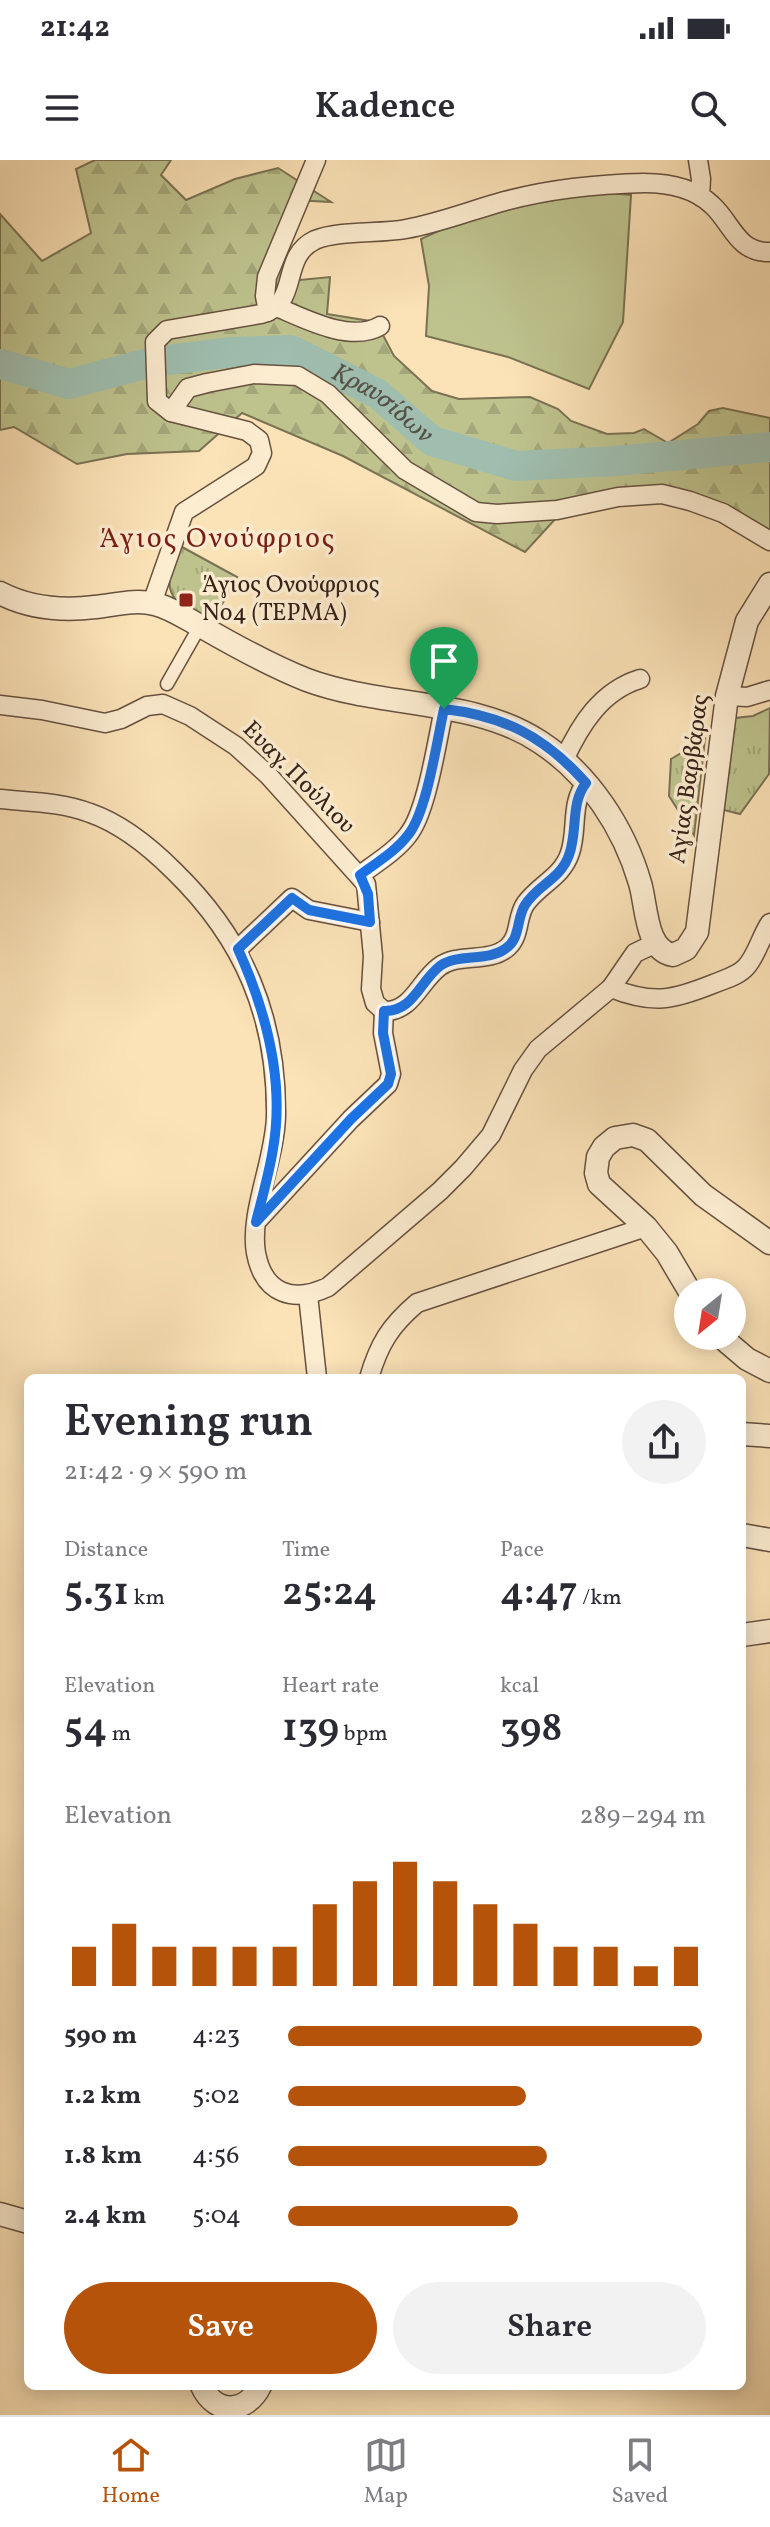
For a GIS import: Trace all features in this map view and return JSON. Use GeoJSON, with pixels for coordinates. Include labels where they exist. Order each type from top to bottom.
{"type":"FeatureCollection","features":[{"type":"Feature","properties":{"kind":"street"},"geometry":{"type":"LineString","coordinates":[[273,310],[265,296],[267,277],[316,160]]}},
{"type":"Feature","properties":{"kind":"street"},"geometry":{"type":"LineString","coordinates":[[698,160],[700,196]]}},
{"type":"Feature","properties":{"kind":"street"},"geometry":{"type":"LineString","coordinates":[[273,310],[286,294],[288,278],[297,258],[309,244],[321,239],[404,229],[512,200],[568,189],[656,184],[685,189],[717,210],[740,241],[754,250],[770,252]]}},
{"type":"Feature","properties":{"kind":"street"},"geometry":{"type":"LineString","coordinates":[[152,603],[184,512],[256,466],[262,453],[259,440],[247,431],[171,412],[157,401],[155,342],[167,330],[273,310],[345,331],[368,332],[380,326]]}},
{"type":"Feature","properties":{"kind":"street"},"geometry":{"type":"LineString","coordinates":[[171,412],[188,388],[254,374],[298,376],[328,394],[405,470],[476,512],[497,514],[557,510],[618,497],[662,494],[723,513],[770,541]]}},
{"type":"Feature","properties":{"kind":"street","name":"Αγίας Βαρβάρας"},"geometry":{"type":"LineString","coordinates":[[654,944],[662,952],[676,955],[686,949],[697,932],[727,696],[747,621],[770,584]]}},
{"type":"Feature","properties":{"kind":"street"},"geometry":{"type":"LineString","coordinates":[[0,593],[48,608],[152,603],[255,657],[310,681],[368,697],[476,713],[510,724],[564,760],[605,808],[628,850],[644,895],[654,944],[632,955],[611,988],[538,1049],[523,1070],[491,1135],[463,1168],[328,1287],[308,1295],[282,1293],[270,1284],[261,1270],[256,1253],[256,1222],[273,1148],[276,1091],[270,1043],[261,1008],[238,949],[189,886],[163,860],[121,828],[75,808],[0,799]]}},
{"type":"Feature","properties":{"kind":"street"},"geometry":{"type":"LineString","coordinates":[[167,684],[200,626]]}},
{"type":"Feature","properties":{"kind":"street"},"geometry":{"type":"LineString","coordinates":[[564,760],[575,737],[605,698],[620,687],[640,679]]}},
{"type":"Feature","properties":{"kind":"street"},"geometry":{"type":"LineString","coordinates":[[727,696],[747,697],[770,690]]}},
{"type":"Feature","properties":{"kind":"street","name":"Ευαγ. Πούλιου"},"geometry":{"type":"LineString","coordinates":[[0,705],[105,723],[154,704],[178,709],[236,746],[268,775],[360,875],[368,894],[373,956],[371,989],[375,1003],[384,1011],[383,1033],[391,1074],[388,1084],[351,1119],[256,1222]]}},
{"type":"Feature","properties":{"kind":"street"},"geometry":{"type":"LineString","coordinates":[[360,875],[413,829],[422,805],[444,709]]}},
{"type":"Feature","properties":{"kind":"street"},"geometry":{"type":"LineString","coordinates":[[384,1011],[405,1005],[433,972],[445,963],[492,955],[511,944],[526,903],[557,876],[566,863],[573,844],[577,798],[586,783]]}},
{"type":"Feature","properties":{"kind":"street"},"geometry":{"type":"LineString","coordinates":[[238,949],[292,898],[309,910],[370,922]]}},
{"type":"Feature","properties":{"kind":"street"},"geometry":{"type":"LineString","coordinates":[[611,988],[636,997],[658,1000],[688,994],[735,975],[749,963],[770,923]]}},
{"type":"Feature","properties":{"kind":"street"},"geometry":{"type":"LineString","coordinates":[[682,1278],[646,1227],[599,1184],[596,1173],[598,1157],[604,1147],[625,1135],[647,1140],[703,1195],[770,1243]]}},
{"type":"Feature","properties":{"kind":"street"},"geometry":{"type":"LineString","coordinates":[[370,1374],[378,1348],[390,1329],[417,1303],[646,1227]]}},
{"type":"Feature","properties":{"kind":"street"},"geometry":{"type":"LineString","coordinates":[[308,1295],[317,1374]]}},
{"type":"Feature","properties":{"kind":"street"},"geometry":{"type":"LineString","coordinates":[[736,1350],[770,1371]]}},
{"type":"Feature","properties":{"kind":"street"},"geometry":{"type":"LineString","coordinates":[[746,1434],[770,1436]]}},
{"type":"Feature","properties":{"kind":"street"},"geometry":{"type":"LineString","coordinates":[[746,1536],[770,1540]]}},
{"type":"Feature","properties":{"kind":"street"},"geometry":{"type":"LineString","coordinates":[[746,1634],[770,1631]]}},
{"type":"Feature","properties":{"kind":"street"},"geometry":{"type":"LineString","coordinates":[[0,2214],[24,2221]]}},
{"type":"Feature","properties":{"kind":"street"},"geometry":{"type":"LineString","coordinates":[[205,2390],[213,2401],[232,2408],[244,2407],[258,2390]]}},
{"type":"Feature","properties":{"kind":"green space"},"geometry":{"type":"Polygon","coordinates":[[[95,160],[171,160],[161,175],[186,200],[235,179],[278,168],[331,202],[294,200],[284,240],[300,280],[330,277],[327,314],[376,322],[394,356],[432,391],[459,399],[530,397],[558,409],[571,421],[607,434],[634,433],[644,429],[668,443],[698,424],[709,411],[723,408],[770,418],[770,530],[696,496],[570,503],[525,552],[343,456],[242,413],[199,451],[127,454],[77,464],[14,427],[0,430],[0,214],[42,261],[91,233],[76,169],[95,160]]]}},
{"type":"Feature","properties":{"kind":"green space"},"geometry":{"type":"Polygon","coordinates":[[[598,192],[631,195],[623,322],[589,389],[508,357],[426,336],[429,286],[421,239],[464,219],[525,204],[598,192]]]}},
{"type":"Feature","properties":{"kind":"green space"},"geometry":{"type":"Polygon","coordinates":[[[182,547],[237,577],[208,630],[172,594],[170,575],[182,547]]]}},
{"type":"Feature","properties":{"kind":"green space"},"geometry":{"type":"Polygon","coordinates":[[[770,708],[769,774],[740,814],[720,809],[735,718],[753,716],[770,708]]]}},
{"type":"Feature","properties":{"kind":"green space"},"geometry":{"type":"Polygon","coordinates":[[[705,739],[694,835],[669,796],[671,759],[705,739]]]}},
{"type":"Feature","properties":{"kind":"waterway","name":"Κραυσίδων"},"geometry":{"type":"LineString","coordinates":[[0,364],[69,384],[152,362],[233,352],[291,350],[378,394],[432,441],[516,466],[616,461],[770,447]]}},
{"type":"Feature","properties":{"kind":"place","name":"Άγιος Ονούφριος Νο4 (ΤΕΡΜΑ)"},"geometry":{"type":"Point","coordinates":[186,600]}},
{"type":"Feature","properties":{"kind":"district","name":"Άγιος Ονούφριος"},"geometry":{"type":"Point","coordinates":[218,539]}},
{"type":"Feature","properties":{"kind":"route"},"geometry":{"type":"LineString","coordinates":[[444,709],[476,713],[510,724],[555,752],[586,783],[577,798],[570,854],[560,872],[526,903],[511,944],[492,955],[445,963],[433,972],[405,1005],[384,1011],[383,1033],[390,1081],[256,1222],[273,1148],[276,1091],[270,1043],[261,1008],[238,949],[292,898],[309,910],[370,922],[366,884],[360,875],[413,829],[422,805],[444,709]]}}]}
